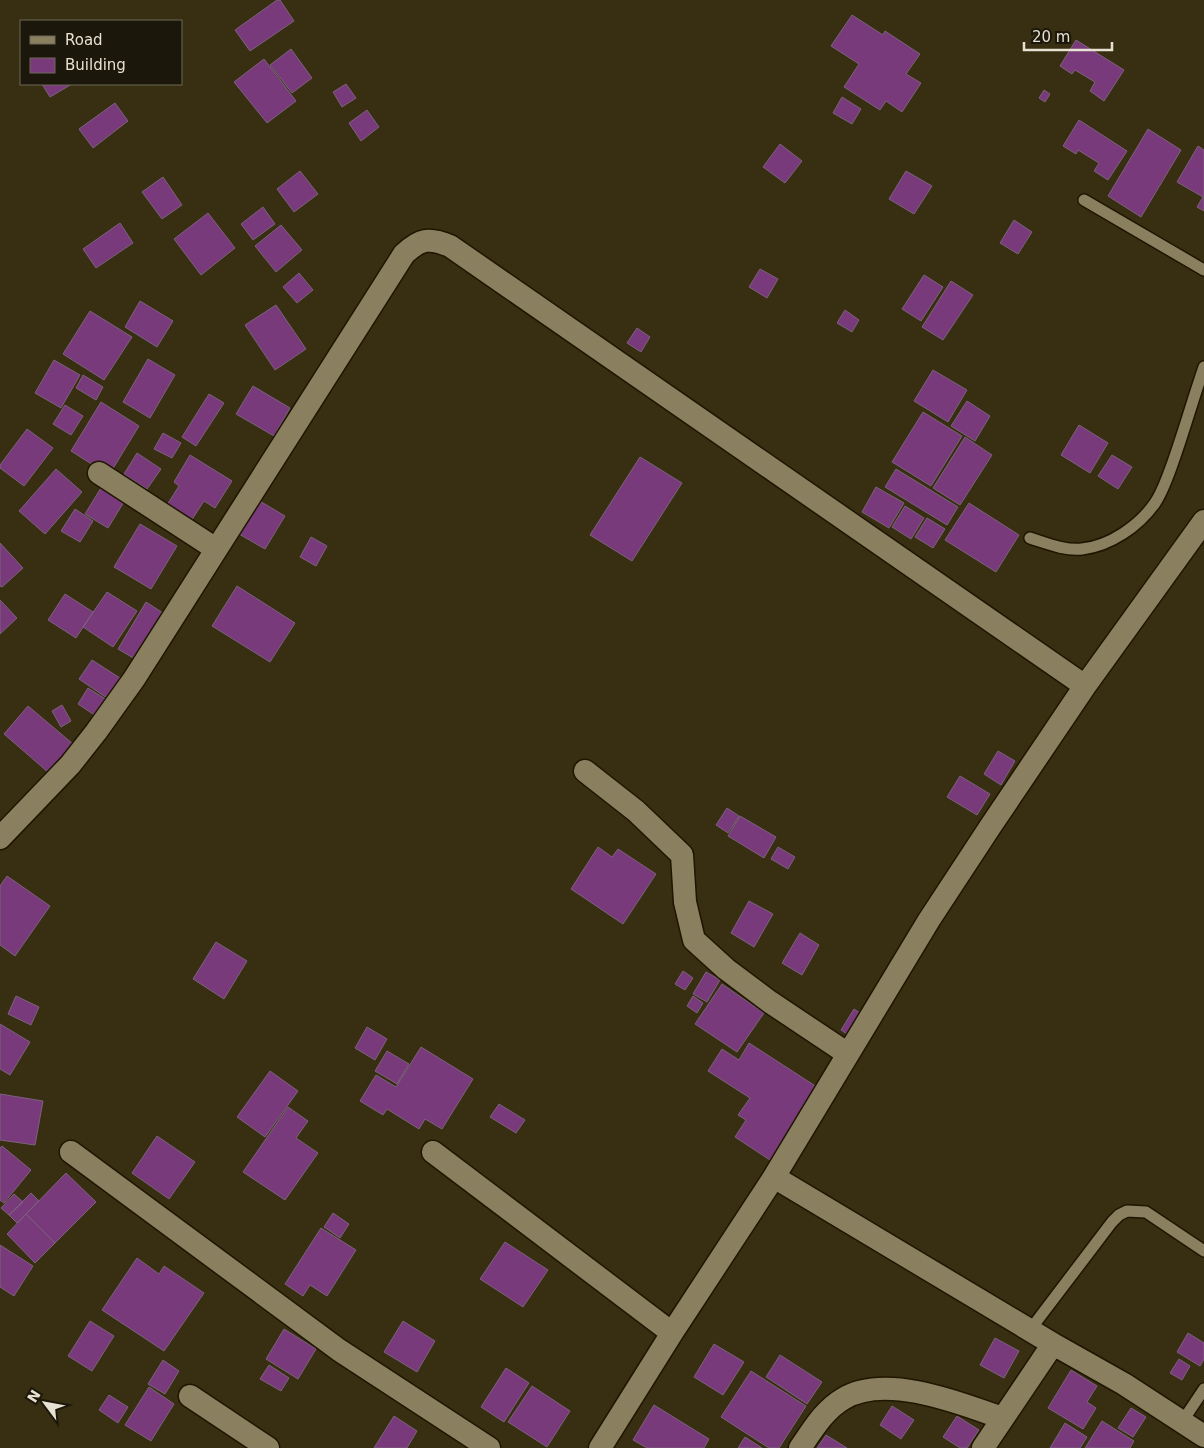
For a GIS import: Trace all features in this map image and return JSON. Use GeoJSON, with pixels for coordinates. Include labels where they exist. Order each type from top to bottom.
{"type":"FeatureCollection","features":[{"type":"Feature","properties":{"kind":"street"},"geometry":{"type":"LineString","coordinates":[[0,838],[70,765],[134,679],[404,254],[414,244],[426,240],[438,241],[450,246],[1085,686]]}},
{"type":"Feature","properties":{"kind":"street"},"geometry":{"type":"LineString","coordinates":[[99,473],[216,549]]}},
{"type":"Feature","properties":{"kind":"street"},"geometry":{"type":"LineString","coordinates":[[600,1448],[672,1332],[774,1177],[930,920],[990,827],[1085,686],[1204,521]]}},
{"type":"Feature","properties":{"kind":"street"},"geometry":{"type":"LineString","coordinates":[[585,771],[636,811],[682,855],[685,902],[694,940],[726,969],[770,1002],[848,1054]]}},
{"type":"Feature","properties":{"kind":"street"},"geometry":{"type":"LineString","coordinates":[[70,1152],[339,1350],[489,1448]]}},
{"type":"Feature","properties":{"kind":"street"},"geometry":{"type":"LineString","coordinates":[[433,1152],[672,1332]]}},
{"type":"Feature","properties":{"kind":"street"},"geometry":{"type":"LineString","coordinates":[[774,1177],[1052,1344],[1124,1384],[1204,1436]]}},
{"type":"Feature","properties":{"kind":"street"},"geometry":{"type":"LineString","coordinates":[[983,1448],[1052,1344]]}},
{"type":"Feature","properties":{"kind":"street"},"geometry":{"type":"LineString","coordinates":[[800,1448],[815,1426],[831,1408],[854,1393],[892,1390],[933,1395],[1002,1418]]}},
{"type":"Feature","properties":{"kind":"street"},"geometry":{"type":"LineString","coordinates":[[190,1396],[268,1448]]}},
{"type":"Feature","properties":{"kind":"lane"},"geometry":{"type":"LineString","coordinates":[[1084,200],[1204,270]]}},
{"type":"Feature","properties":{"kind":"lane"},"geometry":{"type":"LineString","coordinates":[[1030,538],[1062,548],[1081,549],[1100,544],[1117,536],[1145,515],[1156,502],[1166,483],[1204,368]]}},
{"type":"Feature","properties":{"kind":"lane"},"geometry":{"type":"LineString","coordinates":[[1030,1330],[1112,1222],[1119,1215],[1127,1211],[1146,1212],[1204,1251]]}},
{"type":"Feature","properties":{"kind":"lane"},"geometry":{"type":"LineString","coordinates":[[1182,1422],[1204,1389]]}},
{"type":"Feature","properties":{"kind":"building"},"geometry":{"type":"Polygon","coordinates":[[[277,0],[280,0],[294,21],[250,51],[235,30],[277,0]]]}},
{"type":"Feature","properties":{"kind":"building"},"geometry":{"type":"Polygon","coordinates":[[[852,15],[883,35],[885,31],[920,54],[906,74],[921,83],[902,112],[886,101],[880,110],[844,87],[859,64],[831,46],[852,15]]]}},
{"type":"Feature","properties":{"kind":"building"},"geometry":{"type":"Polygon","coordinates":[[[1076,40],[1124,70],[1104,101],[1090,91],[1095,82],[1075,70],[1072,74],[1060,66],[1076,40]]]}},
{"type":"Feature","properties":{"kind":"building"},"geometry":{"type":"Polygon","coordinates":[[[291,49],[312,78],[292,93],[270,65],[291,49]]]}},
{"type":"Feature","properties":{"kind":"building"},"geometry":{"type":"Polygon","coordinates":[[[264,59],[296,101],[267,123],[234,82],[264,59]]]}},
{"type":"Feature","properties":{"kind":"building"},"geometry":{"type":"Polygon","coordinates":[[[346,84],[356,98],[342,107],[333,92],[346,84]]]}},
{"type":"Feature","properties":{"kind":"building"},"geometry":{"type":"Polygon","coordinates":[[[43,85],[70,85],[50,97],[43,85]]]}},
{"type":"Feature","properties":{"kind":"building"},"geometry":{"type":"Polygon","coordinates":[[[1044,90],[1050,94],[1045,102],[1039,98],[1044,90]]]}},
{"type":"Feature","properties":{"kind":"building"},"geometry":{"type":"Polygon","coordinates":[[[842,97],[861,109],[852,124],[833,113],[842,97]]]}},
{"type":"Feature","properties":{"kind":"building"},"geometry":{"type":"Polygon","coordinates":[[[115,103],[128,121],[93,148],[79,129],[115,103]]]}},
{"type":"Feature","properties":{"kind":"building"},"geometry":{"type":"Polygon","coordinates":[[[367,110],[379,127],[361,141],[349,123],[367,110]]]}},
{"type":"Feature","properties":{"kind":"building"},"geometry":{"type":"Polygon","coordinates":[[[1079,120],[1127,151],[1108,180],[1094,171],[1099,163],[1078,150],[1076,154],[1063,146],[1079,120]]]}},
{"type":"Feature","properties":{"kind":"building"},"geometry":{"type":"Polygon","coordinates":[[[1148,129],[1181,150],[1141,217],[1108,196],[1148,129]]]}},
{"type":"Feature","properties":{"kind":"building"},"geometry":{"type":"Polygon","coordinates":[[[780,144],[802,161],[785,183],[763,167],[780,144]]]}},
{"type":"Feature","properties":{"kind":"building"},"geometry":{"type":"Polygon","coordinates":[[[1198,146],[1204,150],[1204,211],[1197,207],[1203,197],[1177,182],[1198,146]]]}},
{"type":"Feature","properties":{"kind":"building"},"geometry":{"type":"Polygon","coordinates":[[[300,171],[318,194],[294,212],[277,189],[300,171]]]}},
{"type":"Feature","properties":{"kind":"building"},"geometry":{"type":"Polygon","coordinates":[[[906,171],[932,186],[914,214],[889,199],[906,171]]]}},
{"type":"Feature","properties":{"kind":"building"},"geometry":{"type":"Polygon","coordinates":[[[163,177],[182,205],[162,219],[142,192],[163,177]]]}},
{"type":"Feature","properties":{"kind":"building"},"geometry":{"type":"Polygon","coordinates":[[[263,207],[275,224],[253,240],[241,224],[263,207]]]}},
{"type":"Feature","properties":{"kind":"building"},"geometry":{"type":"Polygon","coordinates":[[[208,213],[235,248],[201,275],[174,239],[208,213]]]}},
{"type":"Feature","properties":{"kind":"building"},"geometry":{"type":"Polygon","coordinates":[[[1014,220],[1032,232],[1018,254],[1000,243],[1014,220]]]}},
{"type":"Feature","properties":{"kind":"building"},"geometry":{"type":"Polygon","coordinates":[[[120,223],[133,243],[96,268],[83,249],[120,223]]]}},
{"type":"Feature","properties":{"kind":"building"},"geometry":{"type":"Polygon","coordinates":[[[281,225],[302,250],[276,272],[255,246],[281,225]]]}},
{"type":"Feature","properties":{"kind":"building"},"geometry":{"type":"Polygon","coordinates":[[[760,269],[778,279],[767,298],[749,287],[760,269]]]}},
{"type":"Feature","properties":{"kind":"building"},"geometry":{"type":"Polygon","coordinates":[[[299,273],[313,290],[297,303],[283,287],[299,273]]]}},
{"type":"Feature","properties":{"kind":"building"},"geometry":{"type":"Polygon","coordinates":[[[924,275],[943,287],[921,321],[902,309],[924,275]]]}},
{"type":"Feature","properties":{"kind":"building"},"geometry":{"type":"Polygon","coordinates":[[[951,281],[973,295],[943,340],[922,327],[951,281]]]}},
{"type":"Feature","properties":{"kind":"building"},"geometry":{"type":"Polygon","coordinates":[[[140,301],[173,321],[157,347],[125,327],[140,301]]]}},
{"type":"Feature","properties":{"kind":"building"},"geometry":{"type":"Polygon","coordinates":[[[276,305],[306,349],[275,370],[245,325],[276,305]]]}},
{"type":"Feature","properties":{"kind":"building"},"geometry":{"type":"Polygon","coordinates":[[[845,310],[859,320],[852,332],[837,323],[845,310]]]}},
{"type":"Feature","properties":{"kind":"building"},"geometry":{"type":"Polygon","coordinates":[[[90,311],[132,337],[104,380],[63,354],[90,311]]]}},
{"type":"Feature","properties":{"kind":"building"},"geometry":{"type":"Polygon","coordinates":[[[637,328],[650,337],[641,352],[627,343],[637,328]]]}},
{"type":"Feature","properties":{"kind":"building"},"geometry":{"type":"Polygon","coordinates":[[[148,359],[175,375],[150,418],[123,402],[148,359]]]}},
{"type":"Feature","properties":{"kind":"building"},"geometry":{"type":"Polygon","coordinates":[[[54,360],[80,375],[61,408],[35,393],[54,360]]]}},
{"type":"Feature","properties":{"kind":"building"},"geometry":{"type":"Polygon","coordinates":[[[933,370],[967,390],[948,422],[914,401],[933,370]]]}},
{"type":"Feature","properties":{"kind":"building"},"geometry":{"type":"Polygon","coordinates":[[[83,375],[103,387],[96,400],[76,388],[83,375]]]}},
{"type":"Feature","properties":{"kind":"building"},"geometry":{"type":"Polygon","coordinates":[[[253,386],[290,408],[274,436],[236,414],[253,386]]]}},
{"type":"Feature","properties":{"kind":"building"},"geometry":{"type":"Polygon","coordinates":[[[209,394],[224,403],[196,446],[182,437],[209,394]]]}},
{"type":"Feature","properties":{"kind":"building"},"geometry":{"type":"Polygon","coordinates":[[[967,401],[990,416],[975,441],[951,426],[967,401]]]}},
{"type":"Feature","properties":{"kind":"building"},"geometry":{"type":"Polygon","coordinates":[[[101,402],[139,426],[109,475],[71,451],[101,402]]]}},
{"type":"Feature","properties":{"kind":"building"},"geometry":{"type":"Polygon","coordinates":[[[65,405],[83,416],[71,435],[53,424],[65,405]]]}},
{"type":"Feature","properties":{"kind":"building"},"geometry":{"type":"Polygon","coordinates":[[[923,412],[962,436],[931,486],[892,462],[923,412]]]}},
{"type":"Feature","properties":{"kind":"building"},"geometry":{"type":"Polygon","coordinates":[[[1079,425],[1108,443],[1090,473],[1061,455],[1079,425]]]}},
{"type":"Feature","properties":{"kind":"building"},"geometry":{"type":"Polygon","coordinates":[[[27,429],[53,448],[24,486],[0,468],[0,465],[27,429]]]}},
{"type":"Feature","properties":{"kind":"building"},"geometry":{"type":"Polygon","coordinates":[[[163,433],[181,443],[172,458],[154,449],[163,433]]]}},
{"type":"Feature","properties":{"kind":"building"},"geometry":{"type":"Polygon","coordinates":[[[965,437],[992,455],[960,505],[933,488],[965,437]]]}},
{"type":"Feature","properties":{"kind":"building"},"geometry":{"type":"Polygon","coordinates":[[[137,453],[161,469],[147,489],[124,474],[137,453]]]}},
{"type":"Feature","properties":{"kind":"building"},"geometry":{"type":"Polygon","coordinates":[[[190,455],[232,481],[215,508],[204,501],[191,521],[167,505],[179,486],[174,482],[190,455]]]}},
{"type":"Feature","properties":{"kind":"building"},"geometry":{"type":"Polygon","coordinates":[[[1112,455],[1132,467],[1118,489],[1098,476],[1112,455]]]}},
{"type":"Feature","properties":{"kind":"building"},"geometry":{"type":"Polygon","coordinates":[[[640,457],[682,483],[632,561],[590,535],[640,457]]]}},
{"type":"Feature","properties":{"kind":"building"},"geometry":{"type":"Polygon","coordinates":[[[56,469],[82,492],[45,534],[19,511],[56,469]]]}},
{"type":"Feature","properties":{"kind":"building"},"geometry":{"type":"Polygon","coordinates":[[[896,469],[958,507],[947,525],[885,487],[896,469]]]}},
{"type":"Feature","properties":{"kind":"building"},"geometry":{"type":"Polygon","coordinates":[[[104,483],[127,497],[108,528],[85,514],[104,483]]]}},
{"type":"Feature","properties":{"kind":"building"},"geometry":{"type":"Polygon","coordinates":[[[876,487],[904,503],[889,528],[862,512],[876,487]]]}},
{"type":"Feature","properties":{"kind":"building"},"geometry":{"type":"Polygon","coordinates":[[[258,500],[285,516],[265,549],[239,534],[258,500]]]}},
{"type":"Feature","properties":{"kind":"building"},"geometry":{"type":"Polygon","coordinates":[[[969,503],[1019,535],[996,572],[945,540],[969,503]]]}},
{"type":"Feature","properties":{"kind":"building"},"geometry":{"type":"Polygon","coordinates":[[[905,506],[924,518],[911,539],[892,527],[905,506]]]}},
{"type":"Feature","properties":{"kind":"building"},"geometry":{"type":"Polygon","coordinates":[[[75,509],[93,521],[80,542],[61,531],[75,509]]]}},
{"type":"Feature","properties":{"kind":"building"},"geometry":{"type":"Polygon","coordinates":[[[927,518],[945,529],[933,548],[915,537],[927,518]]]}},
{"type":"Feature","properties":{"kind":"building"},"geometry":{"type":"Polygon","coordinates":[[[140,524],[177,546],[151,589],[114,567],[140,524]]]}},
{"type":"Feature","properties":{"kind":"building"},"geometry":{"type":"Polygon","coordinates":[[[311,537],[327,546],[316,566],[300,557],[311,537]]]}},
{"type":"Feature","properties":{"kind":"building"},"geometry":{"type":"Polygon","coordinates":[[[0,543],[23,568],[2,587],[0,586],[0,543]]]}},
{"type":"Feature","properties":{"kind":"building"},"geometry":{"type":"Polygon","coordinates":[[[237,586],[295,623],[270,662],[212,626],[237,586]]]}},
{"type":"Feature","properties":{"kind":"building"},"geometry":{"type":"Polygon","coordinates":[[[107,592],[137,611],[113,647],[83,627],[107,592]]]}},
{"type":"Feature","properties":{"kind":"building"},"geometry":{"type":"Polygon","coordinates":[[[65,594],[93,612],[76,638],[48,620],[65,594]]]}},
{"type":"Feature","properties":{"kind":"building"},"geometry":{"type":"Polygon","coordinates":[[[0,600],[17,618],[0,634],[0,600]]]}},
{"type":"Feature","properties":{"kind":"building"},"geometry":{"type":"Polygon","coordinates":[[[146,602],[163,613],[135,659],[118,649],[146,602]]]}},
{"type":"Feature","properties":{"kind":"building"},"geometry":{"type":"Polygon","coordinates":[[[92,660],[120,678],[107,698],[79,679],[92,660]]]}},
{"type":"Feature","properties":{"kind":"building"},"geometry":{"type":"Polygon","coordinates":[[[88,688],[107,700],[96,716],[78,704],[88,688]]]}},
{"type":"Feature","properties":{"kind":"building"},"geometry":{"type":"Polygon","coordinates":[[[62,705],[71,721],[61,727],[52,711],[62,705]]]}},
{"type":"Feature","properties":{"kind":"building"},"geometry":{"type":"Polygon","coordinates":[[[28,706],[73,744],[49,773],[4,734],[28,706]]]}},
{"type":"Feature","properties":{"kind":"building"},"geometry":{"type":"Polygon","coordinates":[[[998,751],[1015,761],[1001,785],[984,774],[998,751]]]}},
{"type":"Feature","properties":{"kind":"building"},"geometry":{"type":"Polygon","coordinates":[[[960,776],[990,794],[977,815],[947,797],[960,776]]]}},
{"type":"Feature","properties":{"kind":"building"},"geometry":{"type":"Polygon","coordinates":[[[727,808],[739,816],[728,833],[716,825],[727,808]]]}},
{"type":"Feature","properties":{"kind":"building"},"geometry":{"type":"Polygon","coordinates":[[[740,816],[776,837],[764,858],[728,836],[740,816]]]}},
{"type":"Feature","properties":{"kind":"building"},"geometry":{"type":"Polygon","coordinates":[[[598,847],[612,857],[618,849],[656,874],[623,924],[571,889],[598,847]]]}},
{"type":"Feature","properties":{"kind":"building"},"geometry":{"type":"Polygon","coordinates":[[[778,847],[795,857],[788,869],[771,859],[778,847]]]}},
{"type":"Feature","properties":{"kind":"building"},"geometry":{"type":"Polygon","coordinates":[[[7,876],[50,906],[15,956],[0,945],[0,886],[7,876]]]}},
{"type":"Feature","properties":{"kind":"building"},"geometry":{"type":"Polygon","coordinates":[[[749,901],[773,914],[754,947],[731,933],[749,901]]]}},
{"type":"Feature","properties":{"kind":"building"},"geometry":{"type":"Polygon","coordinates":[[[800,933],[819,945],[802,975],[782,963],[800,933]]]}},
{"type":"Feature","properties":{"kind":"building"},"geometry":{"type":"Polygon","coordinates":[[[216,942],[247,961],[224,999],[193,979],[216,942]]]}},
{"type":"Feature","properties":{"kind":"building"},"geometry":{"type":"Polygon","coordinates":[[[683,971],[693,978],[685,990],[675,984],[683,971]]]}},
{"type":"Feature","properties":{"kind":"building"},"geometry":{"type":"Polygon","coordinates":[[[706,972],[720,980],[707,1002],[693,994],[706,972]]]}},
{"type":"Feature","properties":{"kind":"building"},"geometry":{"type":"Polygon","coordinates":[[[722,984],[764,1013],[737,1052],[695,1024],[722,984]]]}},
{"type":"Feature","properties":{"kind":"building"},"geometry":{"type":"Polygon","coordinates":[[[16,996],[39,1007],[31,1025],[8,1014],[16,996]]]}},
{"type":"Feature","properties":{"kind":"building"},"geometry":{"type":"Polygon","coordinates":[[[693,996],[703,1003],[697,1013],[687,1006],[693,996]]]}},
{"type":"Feature","properties":{"kind":"building"},"geometry":{"type":"Polygon","coordinates":[[[854,1009],[866,1017],[853,1038],[841,1030],[854,1009]]]}},
{"type":"Feature","properties":{"kind":"building"},"geometry":{"type":"Polygon","coordinates":[[[0,1024],[30,1042],[10,1075],[0,1069],[0,1024]]]}},
{"type":"Feature","properties":{"kind":"building"},"geometry":{"type":"Polygon","coordinates":[[[367,1027],[387,1039],[375,1060],[355,1048],[367,1027]]]}},
{"type":"Feature","properties":{"kind":"building"},"geometry":{"type":"Polygon","coordinates":[[[749,1043],[820,1089],[773,1162],[735,1137],[746,1120],[738,1115],[750,1098],[708,1071],[722,1049],[739,1060],[749,1043]]]}},
{"type":"Feature","properties":{"kind":"building"},"geometry":{"type":"Polygon","coordinates":[[[421,1047],[473,1079],[442,1129],[425,1119],[419,1129],[387,1109],[383,1115],[360,1101],[376,1075],[396,1087],[421,1047]]]}},
{"type":"Feature","properties":{"kind":"building"},"geometry":{"type":"Polygon","coordinates":[[[387,1051],[409,1064],[397,1084],[375,1071],[387,1051]]]}},
{"type":"Feature","properties":{"kind":"building"},"geometry":{"type":"Polygon","coordinates":[[[270,1071],[298,1091],[265,1137],[237,1117],[270,1071]]]}},
{"type":"Feature","properties":{"kind":"building"},"geometry":{"type":"Polygon","coordinates":[[[0,1094],[43,1101],[35,1145],[0,1140],[0,1094]]]}},
{"type":"Feature","properties":{"kind":"building"},"geometry":{"type":"Polygon","coordinates":[[[499,1104],[525,1120],[516,1133],[490,1117],[499,1104]]]}},
{"type":"Feature","properties":{"kind":"building"},"geometry":{"type":"Polygon","coordinates":[[[288,1107],[308,1121],[296,1138],[318,1153],[285,1200],[243,1172],[288,1107]]]}},
{"type":"Feature","properties":{"kind":"building"},"geometry":{"type":"Polygon","coordinates":[[[157,1136],[195,1162],[169,1199],[132,1173],[157,1136]]]}},
{"type":"Feature","properties":{"kind":"building"},"geometry":{"type":"Polygon","coordinates":[[[2,1146],[31,1170],[4,1203],[0,1200],[0,1148],[2,1146]]]}},
{"type":"Feature","properties":{"kind":"building"},"geometry":{"type":"Polygon","coordinates":[[[66,1173],[96,1202],[55,1243],[26,1214],[66,1173]]]}},
{"type":"Feature","properties":{"kind":"building"},"geometry":{"type":"Polygon","coordinates":[[[31,1193],[39,1201],[17,1223],[9,1215],[31,1193]]]}},
{"type":"Feature","properties":{"kind":"building"},"geometry":{"type":"Polygon","coordinates":[[[14,1194],[23,1202],[9,1215],[1,1208],[14,1194]]]}},
{"type":"Feature","properties":{"kind":"building"},"geometry":{"type":"Polygon","coordinates":[[[333,1213],[349,1224],[340,1238],[324,1227],[333,1213]]]}},
{"type":"Feature","properties":{"kind":"building"},"geometry":{"type":"Polygon","coordinates":[[[26,1214],[55,1243],[35,1263],[7,1234],[26,1214]]]}},
{"type":"Feature","properties":{"kind":"building"},"geometry":{"type":"Polygon","coordinates":[[[321,1228],[356,1250],[327,1296],[310,1285],[303,1296],[285,1284],[321,1228]]]}},
{"type":"Feature","properties":{"kind":"building"},"geometry":{"type":"Polygon","coordinates":[[[505,1242],[548,1270],[523,1307],[480,1279],[505,1242]]]}},
{"type":"Feature","properties":{"kind":"building"},"geometry":{"type":"Polygon","coordinates":[[[0,1245],[33,1266],[14,1296],[0,1287],[0,1245]]]}},
{"type":"Feature","properties":{"kind":"building"},"geometry":{"type":"Polygon","coordinates":[[[137,1258],[159,1274],[164,1266],[204,1293],[164,1351],[102,1310],[137,1258]]]}},
{"type":"Feature","properties":{"kind":"building"},"geometry":{"type":"Polygon","coordinates":[[[90,1321],[114,1336],[92,1371],[68,1356],[90,1321]]]}},
{"type":"Feature","properties":{"kind":"building"},"geometry":{"type":"Polygon","coordinates":[[[403,1321],[435,1341],[417,1372],[384,1352],[403,1321]]]}},
{"type":"Feature","properties":{"kind":"building"},"geometry":{"type":"Polygon","coordinates":[[[284,1329],[316,1349],[298,1379],[266,1359],[284,1329]]]}},
{"type":"Feature","properties":{"kind":"building"},"geometry":{"type":"Polygon","coordinates":[[[1188,1333],[1204,1343],[1204,1359],[1200,1366],[1177,1352],[1188,1333]]]}},
{"type":"Feature","properties":{"kind":"building"},"geometry":{"type":"Polygon","coordinates":[[[995,1338],[1019,1351],[1004,1378],[980,1365],[995,1338]]]}},
{"type":"Feature","properties":{"kind":"building"},"geometry":{"type":"Polygon","coordinates":[[[714,1344],[744,1362],[723,1395],[694,1377],[714,1344]]]}},
{"type":"Feature","properties":{"kind":"building"},"geometry":{"type":"Polygon","coordinates":[[[780,1355],[822,1382],[807,1404],[766,1377],[780,1355]]]}},
{"type":"Feature","properties":{"kind":"building"},"geometry":{"type":"Polygon","coordinates":[[[1179,1359],[1190,1366],[1182,1380],[1170,1373],[1179,1359]]]}},
{"type":"Feature","properties":{"kind":"building"},"geometry":{"type":"Polygon","coordinates":[[[163,1360],[179,1371],[165,1394],[148,1384],[163,1360]]]}},
{"type":"Feature","properties":{"kind":"building"},"geometry":{"type":"Polygon","coordinates":[[[269,1365],[289,1378],[281,1391],[260,1379],[269,1365]]]}},
{"type":"Feature","properties":{"kind":"building"},"geometry":{"type":"Polygon","coordinates":[[[506,1368],[529,1383],[504,1422],[481,1407],[506,1368]]]}},
{"type":"Feature","properties":{"kind":"building"},"geometry":{"type":"Polygon","coordinates":[[[1071,1370],[1097,1386],[1087,1402],[1096,1408],[1083,1429],[1048,1408],[1071,1370]]]}},
{"type":"Feature","properties":{"kind":"building"},"geometry":{"type":"Polygon","coordinates":[[[751,1371],[806,1406],[779,1448],[769,1448],[721,1417],[751,1371]]]}},
{"type":"Feature","properties":{"kind":"building"},"geometry":{"type":"Polygon","coordinates":[[[532,1386],[570,1411],[547,1447],[508,1422],[532,1386]]]}},
{"type":"Feature","properties":{"kind":"building"},"geometry":{"type":"Polygon","coordinates":[[[149,1387],[174,1404],[151,1441],[125,1425],[149,1387]]]}},
{"type":"Feature","properties":{"kind":"building"},"geometry":{"type":"Polygon","coordinates":[[[109,1395],[128,1407],[118,1423],[99,1410],[109,1395]]]}},
{"type":"Feature","properties":{"kind":"building"},"geometry":{"type":"Polygon","coordinates":[[[654,1405],[709,1439],[704,1448],[647,1448],[633,1440],[654,1405]]]}},
{"type":"Feature","properties":{"kind":"building"},"geometry":{"type":"Polygon","coordinates":[[[892,1406],[914,1420],[901,1439],[880,1425],[892,1406]]]}},
{"type":"Feature","properties":{"kind":"building"},"geometry":{"type":"Polygon","coordinates":[[[1131,1408],[1146,1417],[1133,1437],[1118,1428],[1131,1408]]]}},
{"type":"Feature","properties":{"kind":"building"},"geometry":{"type":"Polygon","coordinates":[[[394,1416],[417,1431],[407,1448],[374,1448],[394,1416]]]}},
{"type":"Feature","properties":{"kind":"building"},"geometry":{"type":"Polygon","coordinates":[[[957,1416],[979,1430],[967,1448],[960,1448],[943,1437],[957,1416]]]}},
{"type":"Feature","properties":{"kind":"building"},"geometry":{"type":"Polygon","coordinates":[[[1102,1421],[1134,1441],[1130,1448],[1085,1448],[1102,1421]]]}},
{"type":"Feature","properties":{"kind":"building"},"geometry":{"type":"Polygon","coordinates":[[[1065,1423],[1087,1437],[1080,1448],[1050,1448],[1065,1423]]]}},
{"type":"Feature","properties":{"kind":"building"},"geometry":{"type":"Polygon","coordinates":[[[826,1435],[847,1448],[817,1448],[826,1435]]]}},
{"type":"Feature","properties":{"kind":"building"},"geometry":{"type":"Polygon","coordinates":[[[745,1437],[762,1448],[738,1448],[745,1437]]]}}]}
